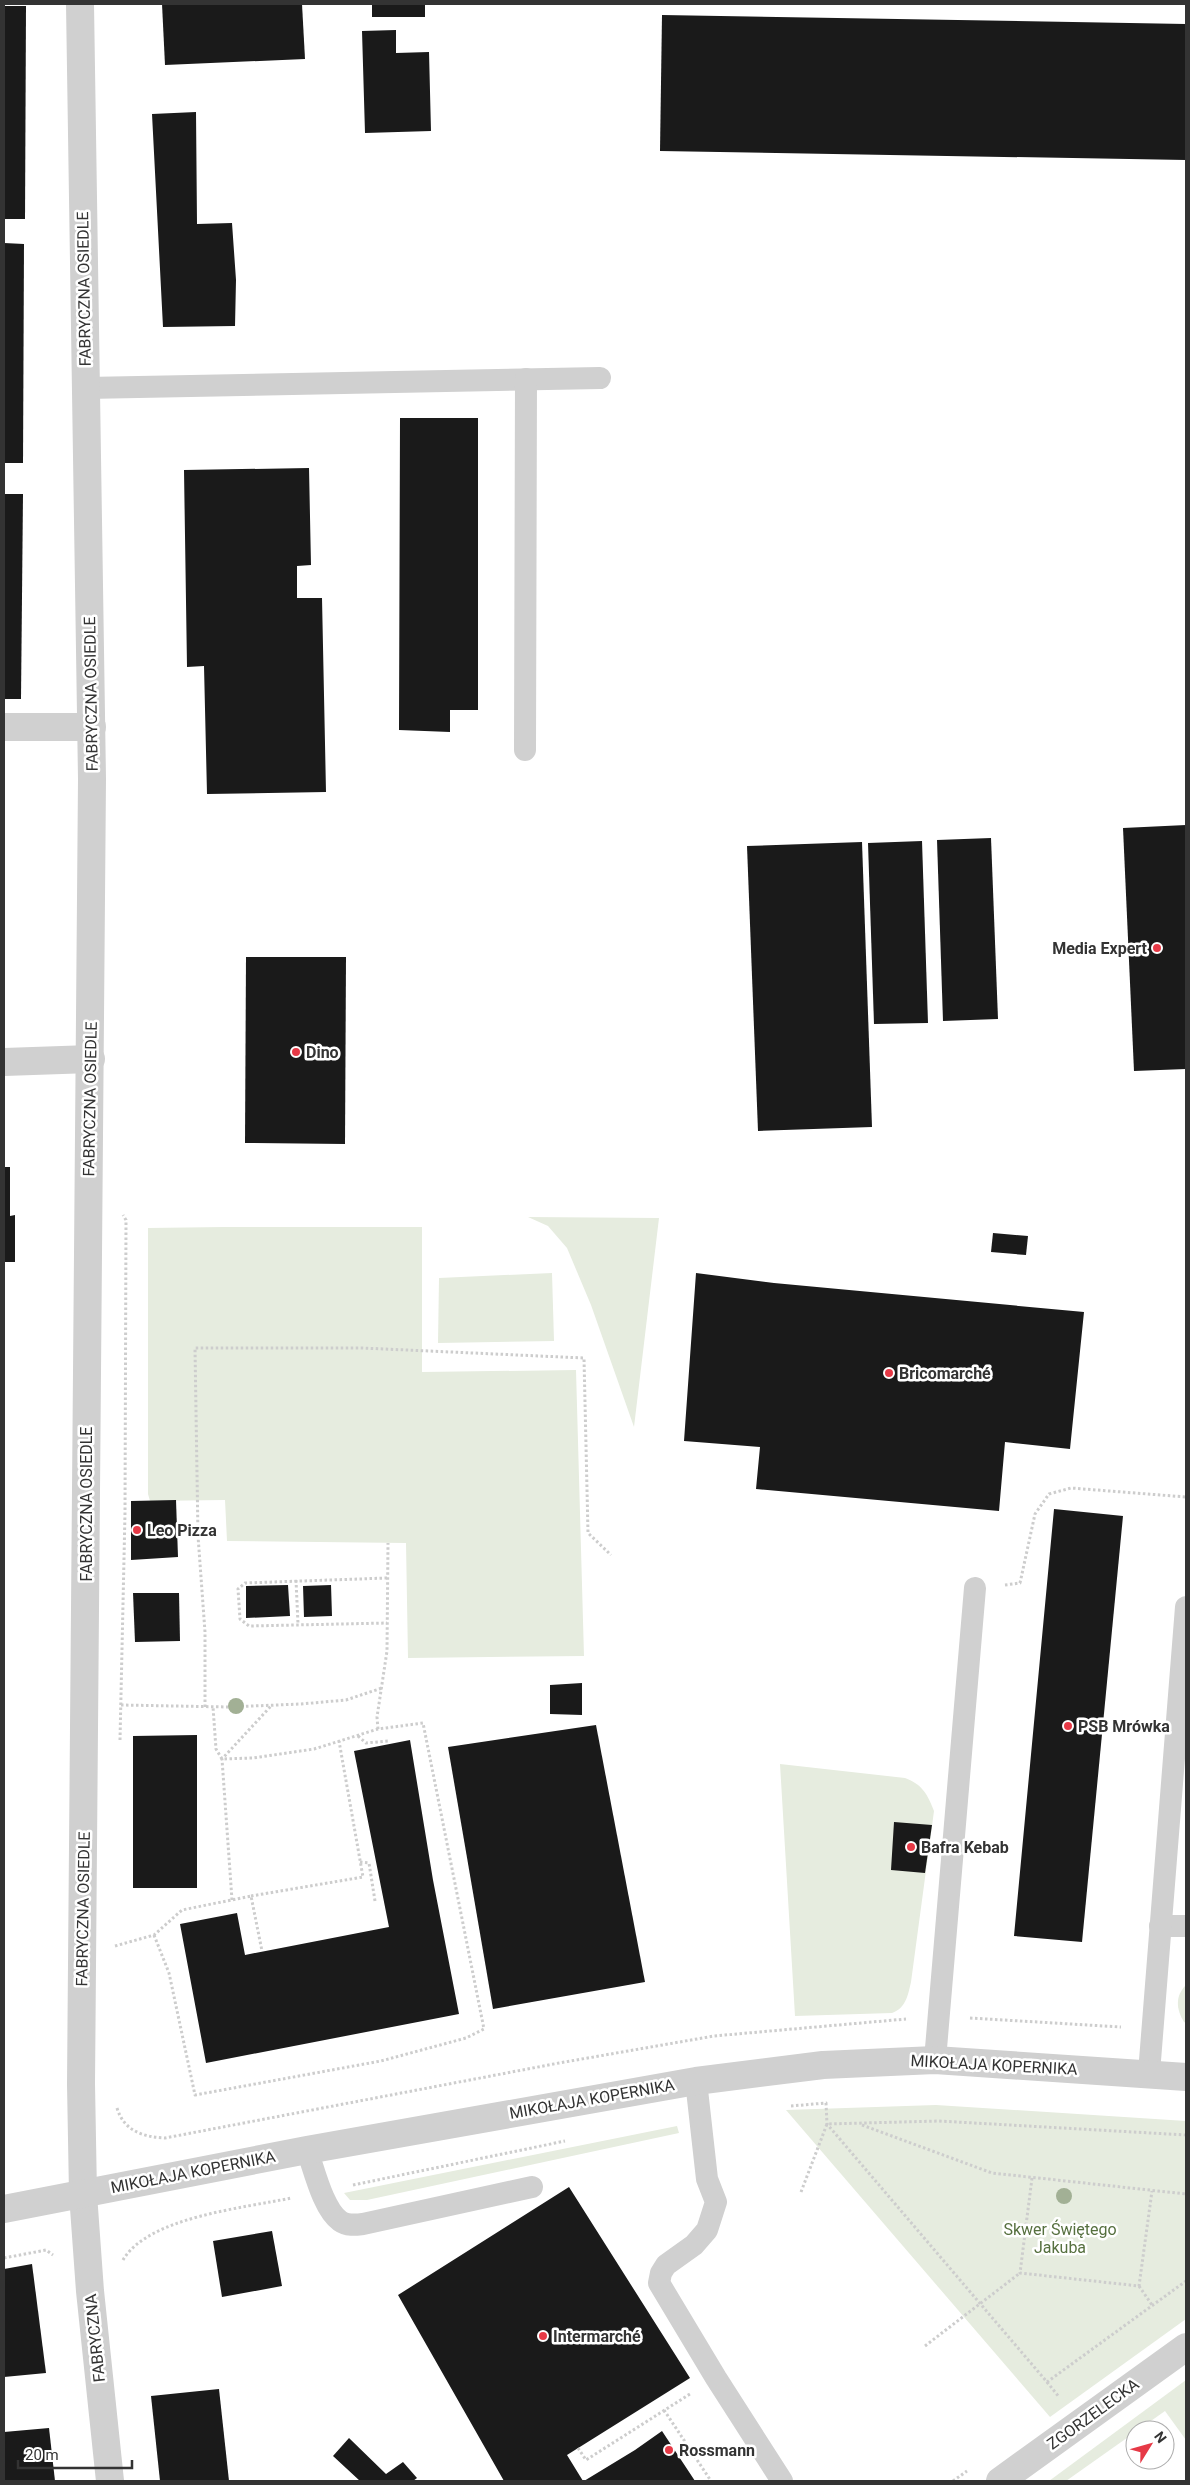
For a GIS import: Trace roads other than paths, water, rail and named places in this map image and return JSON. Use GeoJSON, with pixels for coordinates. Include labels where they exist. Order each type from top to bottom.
{"type":"FeatureCollection","features":[{"type":"Feature","properties":{"kind":"street","name":"FABRYCZNA OSIEDLE"},"geometry":{"type":"LineString","coordinates":[[80,4],[92,727],[91,1059],[81,2074],[83,2194]]}},
{"type":"Feature","properties":{"kind":"street"},"geometry":{"type":"LineString","coordinates":[[4,727],[92,727]]}},
{"type":"Feature","properties":{"kind":"street"},"geometry":{"type":"LineString","coordinates":[[4,1062],[91,1059]]}},
{"type":"Feature","properties":{"kind":"street","name":"MIKOŁAJA KOPERNIKA"},"geometry":{"type":"LineString","coordinates":[[4,2209],[307,2150],[696,2080],[823,2065],[935,2060],[1186,2077]]}},
{"type":"Feature","properties":{"kind":"street","name":"FABRYCZNA"},"geometry":{"type":"LineString","coordinates":[[83,2194],[90,2291],[110,2481]]}},
{"type":"Feature","properties":{"kind":"street","name":"ZGORZELECKA"},"geometry":{"type":"LineString","coordinates":[[1000,2481],[1186,2347]]}},
{"type":"Feature","properties":{"kind":"lane"},"geometry":{"type":"LineString","coordinates":[[86,388],[600,378]]}},
{"type":"Feature","properties":{"kind":"lane"},"geometry":{"type":"LineString","coordinates":[[525,750],[526,379]]}},
{"type":"Feature","properties":{"kind":"lane"},"geometry":{"type":"LineString","coordinates":[[935,2060],[975,1588]]}},
{"type":"Feature","properties":{"kind":"lane"},"geometry":{"type":"LineString","coordinates":[[1149,2074],[1186,1607]]}},
{"type":"Feature","properties":{"kind":"lane"},"geometry":{"type":"LineString","coordinates":[[1160,1926],[1186,1926]]}},
{"type":"Feature","properties":{"kind":"lane"},"geometry":{"type":"LineString","coordinates":[[696,2080],[707,2179],[716,2202],[707,2230],[694,2245],[666,2265],[660,2273],[659,2283],[716,2378],[782,2481]]}},
{"type":"Feature","properties":{"kind":"lane"},"geometry":{"type":"LineString","coordinates":[[307,2150],[331,2211],[340,2221],[349,2225],[363,2224],[532,2187]]}},
{"type":"Feature","properties":{"kind":"place","name":"Media Expert"},"geometry":{"type":"Point","coordinates":[1157,948]}},
{"type":"Feature","properties":{"kind":"place","name":"Dino"},"geometry":{"type":"Point","coordinates":[296,1052]}},
{"type":"Feature","properties":{"kind":"place","name":"Bricomarché"},"geometry":{"type":"Point","coordinates":[889,1373]}},
{"type":"Feature","properties":{"kind":"place","name":"Leo Pizza"},"geometry":{"type":"Point","coordinates":[137,1530]}},
{"type":"Feature","properties":{"kind":"place","name":"PSB Mrówka"},"geometry":{"type":"Point","coordinates":[1068,1726]}},
{"type":"Feature","properties":{"kind":"place","name":"Bafra Kebab"},"geometry":{"type":"Point","coordinates":[911,1847]}},
{"type":"Feature","properties":{"kind":"place","name":"Intermarché"},"geometry":{"type":"Point","coordinates":[543,2336]}},
{"type":"Feature","properties":{"kind":"place","name":"Rossmann"},"geometry":{"type":"Point","coordinates":[669,2450]}},
{"type":"Feature","properties":{"kind":"park label","name":"Skwer Świętego Jakuba"},"geometry":{"type":"Point","coordinates":[1060,2238]}}]}
